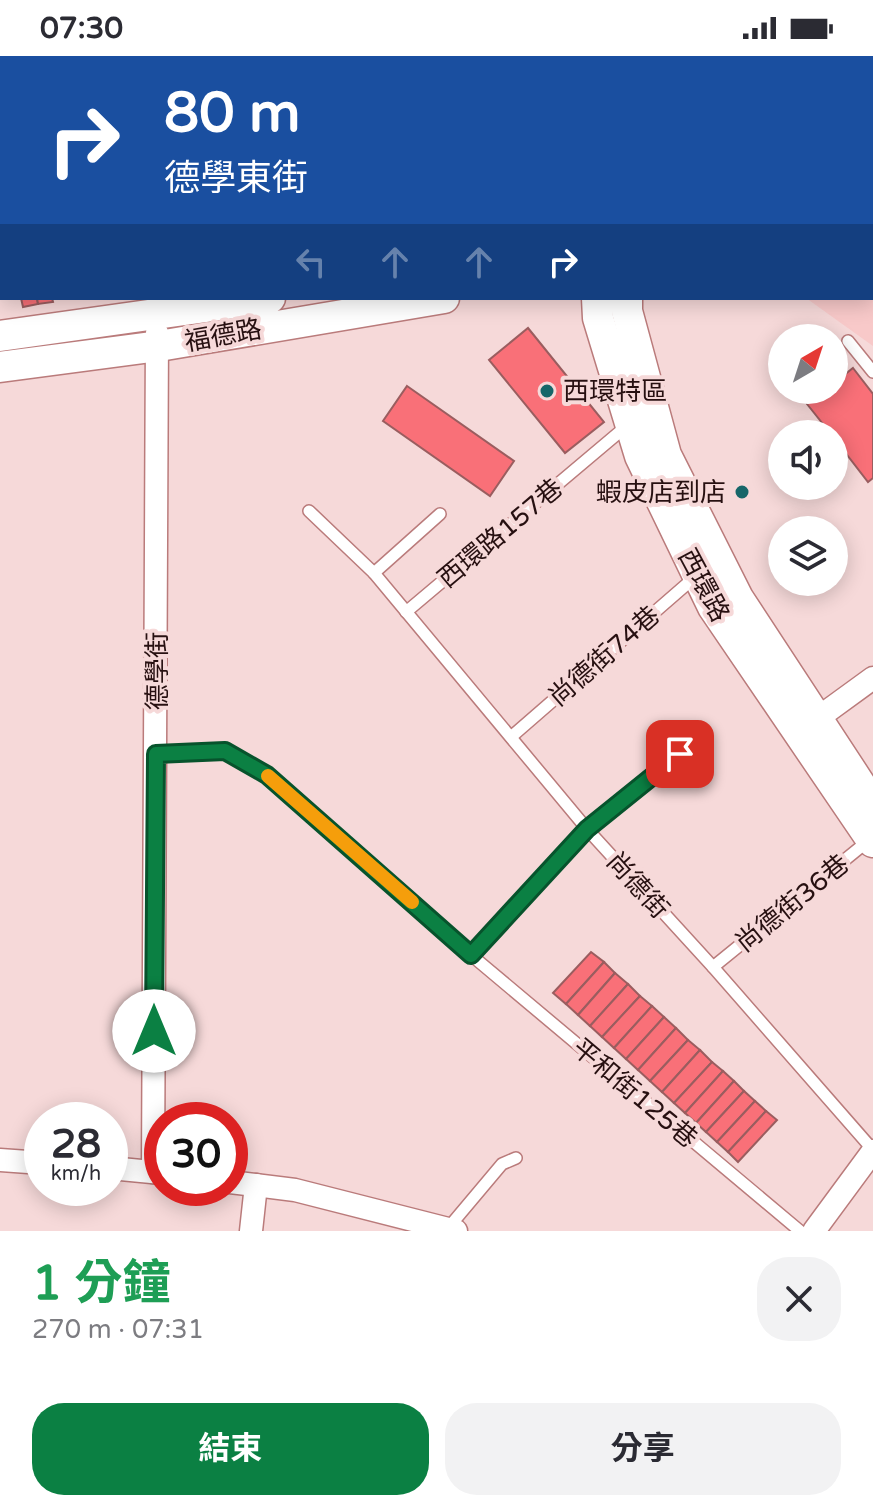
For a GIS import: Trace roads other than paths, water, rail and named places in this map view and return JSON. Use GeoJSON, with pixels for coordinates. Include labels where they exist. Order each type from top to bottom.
{"type":"FeatureCollection","features":[{"type":"Feature","properties":{"kind":"main road","name":"福德路"},"geometry":{"type":"LineString","coordinates":[[0,336],[257,300]]}},
{"type":"Feature","properties":{"kind":"main road","name":"福德路"},"geometry":{"type":"LineString","coordinates":[[0,367],[159,346],[432,300]]}},
{"type":"Feature","properties":{"kind":"main road","name":"西環路"},"geometry":{"type":"LineString","coordinates":[[597,300],[598,318],[640,456],[713,607],[872,841]]}},
{"type":"Feature","properties":{"kind":"main road","name":"西環路"},"geometry":{"type":"LineString","coordinates":[[627,300],[627,311],[666,455],[738,598],[873,804]]}},
{"type":"Feature","properties":{"kind":"street","name":"德學街"},"geometry":{"type":"LineString","coordinates":[[156,316],[159,346],[158,1102]]}},
{"type":"Feature","properties":{"kind":"street"},"geometry":{"type":"LineString","coordinates":[[818,718],[873,678]]}},
{"type":"Feature","properties":{"kind":"street"},"geometry":{"type":"LineString","coordinates":[[814,1231],[873,1151]]}},
{"type":"Feature","properties":{"kind":"street"},"geometry":{"type":"LineString","coordinates":[[0,1160],[24,1162]]}},
{"type":"Feature","properties":{"kind":"street"},"geometry":{"type":"LineString","coordinates":[[248,1184],[295,1190],[397,1223],[452,1229]]}},
{"type":"Feature","properties":{"kind":"street"},"geometry":{"type":"LineString","coordinates":[[251,1231],[256,1185]]}},
{"type":"Feature","properties":{"kind":"lane"},"geometry":{"type":"LineString","coordinates":[[848,341],[873,372]]}},
{"type":"Feature","properties":{"kind":"lane","name":"西環路157巷"},"geometry":{"type":"LineString","coordinates":[[406,612],[630,424]]}},
{"type":"Feature","properties":{"kind":"lane","name":"尚德街"},"geometry":{"type":"LineString","coordinates":[[309,511],[374,573],[587,829],[713,967],[873,1151]]}},
{"type":"Feature","properties":{"kind":"lane"},"geometry":{"type":"LineString","coordinates":[[374,573],[440,514]]}},
{"type":"Feature","properties":{"kind":"lane","name":"尚德街74巷"},"geometry":{"type":"LineString","coordinates":[[511,737],[697,575]]}},
{"type":"Feature","properties":{"kind":"lane","name":"平和街125巷"},"geometry":{"type":"LineString","coordinates":[[156,754],[225,751],[267,775],[471,955],[800,1231]]}},
{"type":"Feature","properties":{"kind":"lane"},"geometry":{"type":"LineString","coordinates":[[471,955],[587,829],[680,754]]}},
{"type":"Feature","properties":{"kind":"lane","name":"尚德街36巷"},"geometry":{"type":"LineString","coordinates":[[713,967],[872,841]]}},
{"type":"Feature","properties":{"kind":"lane"},"geometry":{"type":"LineString","coordinates":[[452,1229],[502,1164],[516,1158]]}},
{"type":"Feature","properties":{"kind":"place","name":"西環特區"},"geometry":{"type":"Point","coordinates":[547,391]}},
{"type":"Feature","properties":{"kind":"place","name":"蝦皮店到店"},"geometry":{"type":"Point","coordinates":[742,492]}}]}
